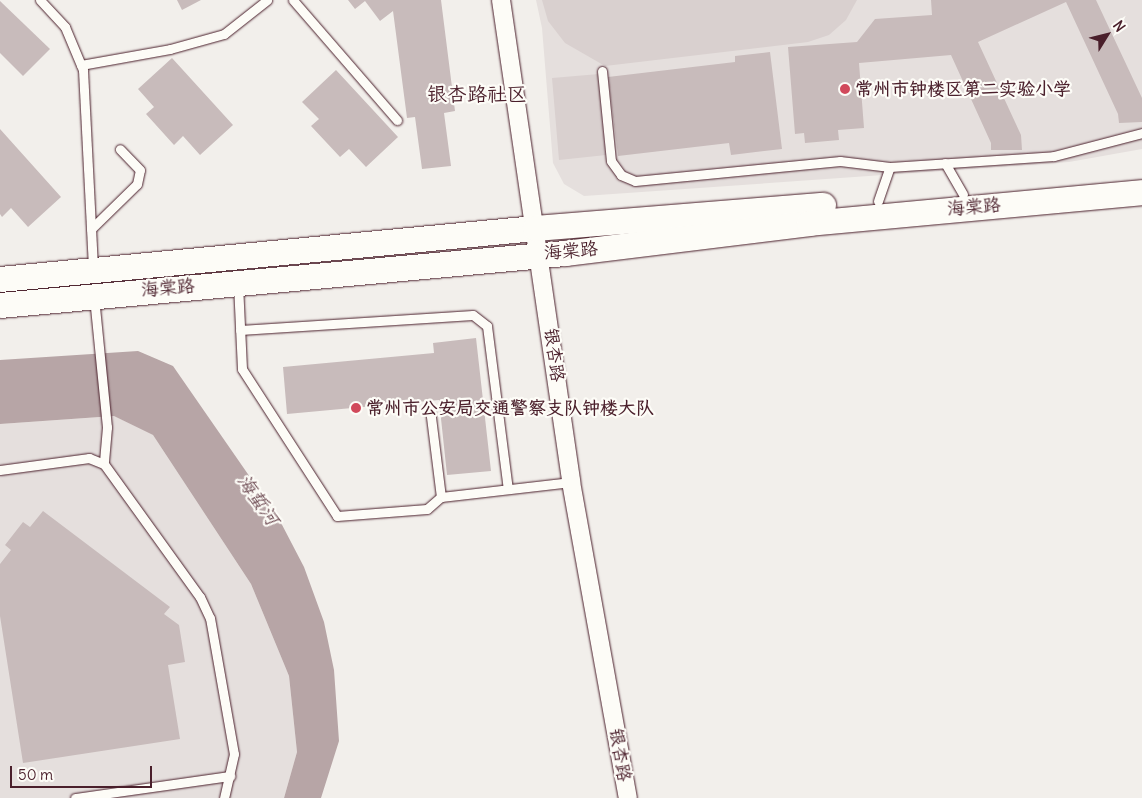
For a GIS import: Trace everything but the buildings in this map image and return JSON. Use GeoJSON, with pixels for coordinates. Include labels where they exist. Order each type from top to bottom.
{"type":"FeatureCollection","features":[{"type":"Feature","properties":{"kind":"street","name":"银杏路"},"geometry":{"type":"LineString","coordinates":[[501,0],[540,254],[572,482],[628,798]]}},
{"type":"Feature","properties":{"kind":"street","name":"海棠路"},"geometry":{"type":"LineString","coordinates":[[0,305],[94,283],[535,228],[1142,179]]}},
{"type":"Feature","properties":{"kind":"street","name":"海棠路"},"geometry":{"type":"LineString","coordinates":[[0,279],[94,283],[238,282],[712,237],[809,223],[1142,192]]}},
{"type":"Feature","properties":{"kind":"lane"},"geometry":{"type":"LineString","coordinates":[[40,0],[65,27],[81,65],[97,344],[107,426],[104,464]]}},
{"type":"Feature","properties":{"kind":"lane"},"geometry":{"type":"LineString","coordinates":[[81,65],[170,50],[224,34],[267,0]]}},
{"type":"Feature","properties":{"kind":"lane"},"geometry":{"type":"LineString","coordinates":[[293,0],[397,120]]}},
{"type":"Feature","properties":{"kind":"lane"},"geometry":{"type":"LineString","coordinates":[[602,71],[611,161],[621,175],[635,181],[840,161],[890,167],[1054,156],[1142,133]]}},
{"type":"Feature","properties":{"kind":"lane"},"geometry":{"type":"LineString","coordinates":[[91,229],[137,184],[140,170],[120,149]]}},
{"type":"Feature","properties":{"kind":"lane"},"geometry":{"type":"LineString","coordinates":[[945,163],[964,194]]}},
{"type":"Feature","properties":{"kind":"lane"},"geometry":{"type":"LineString","coordinates":[[878,201],[890,167]]}},
{"type":"Feature","properties":{"kind":"lane"},"geometry":{"type":"LineString","coordinates":[[238,282],[242,369],[337,516],[427,508],[441,497],[572,482]]}},
{"type":"Feature","properties":{"kind":"lane"},"geometry":{"type":"LineString","coordinates":[[240,330],[473,315],[487,326],[508,489]]}},
{"type":"Feature","properties":{"kind":"lane"},"geometry":{"type":"LineString","coordinates":[[430,409],[441,497]]}},
{"type":"Feature","properties":{"kind":"lane"},"geometry":{"type":"LineString","coordinates":[[0,470],[89,458],[104,464],[200,597],[210,618],[234,754],[224,798]]}},
{"type":"Feature","properties":{"kind":"lane"},"geometry":{"type":"LineString","coordinates":[[75,798],[230,776]]}},
{"type":"Feature","properties":{"kind":"shaded area","name":"常州市钟楼区第二实验小学"},"geometry":{"type":"Polygon","coordinates":[[[536,0],[1142,0],[1142,149],[1069,162],[584,196],[564,184],[553,163],[542,28],[536,0]]]}},
{"type":"Feature","properties":{"kind":"shaded area"},"geometry":{"type":"Polygon","coordinates":[[[542,0],[857,0],[846,20],[829,35],[808,42],[605,66],[565,43],[548,21],[542,0]]]}},
{"type":"Feature","properties":{"kind":"shaded area"},"geometry":{"type":"Polygon","coordinates":[[[599,74],[606,155],[559,160],[552,78],[599,74]]]}},
{"type":"Feature","properties":{"kind":"shaded area"},"geometry":{"type":"Polygon","coordinates":[[[115,416],[153,435],[251,584],[289,676],[297,752],[284,798],[0,798],[0,424],[115,416]]]}},
{"type":"Feature","properties":{"kind":"water","name":"海蜇河"},"geometry":{"type":"Polygon","coordinates":[[[138,351],[173,366],[279,519],[304,567],[324,622],[334,670],[339,741],[321,798],[284,798],[297,752],[289,676],[251,584],[153,435],[114,416],[0,424],[0,360],[138,351]]]}},
{"type":"Feature","properties":{"kind":"place","name":"常州市钟楼区第二实验小学"},"geometry":{"type":"Point","coordinates":[845,89]}},
{"type":"Feature","properties":{"kind":"place","name":"常州市公安局交通警察支队钟楼大队"},"geometry":{"type":"Point","coordinates":[356,408]}},
{"type":"Feature","properties":{"kind":"district","name":"银杏路社区"},"geometry":{"type":"Point","coordinates":[477,93]}}]}
